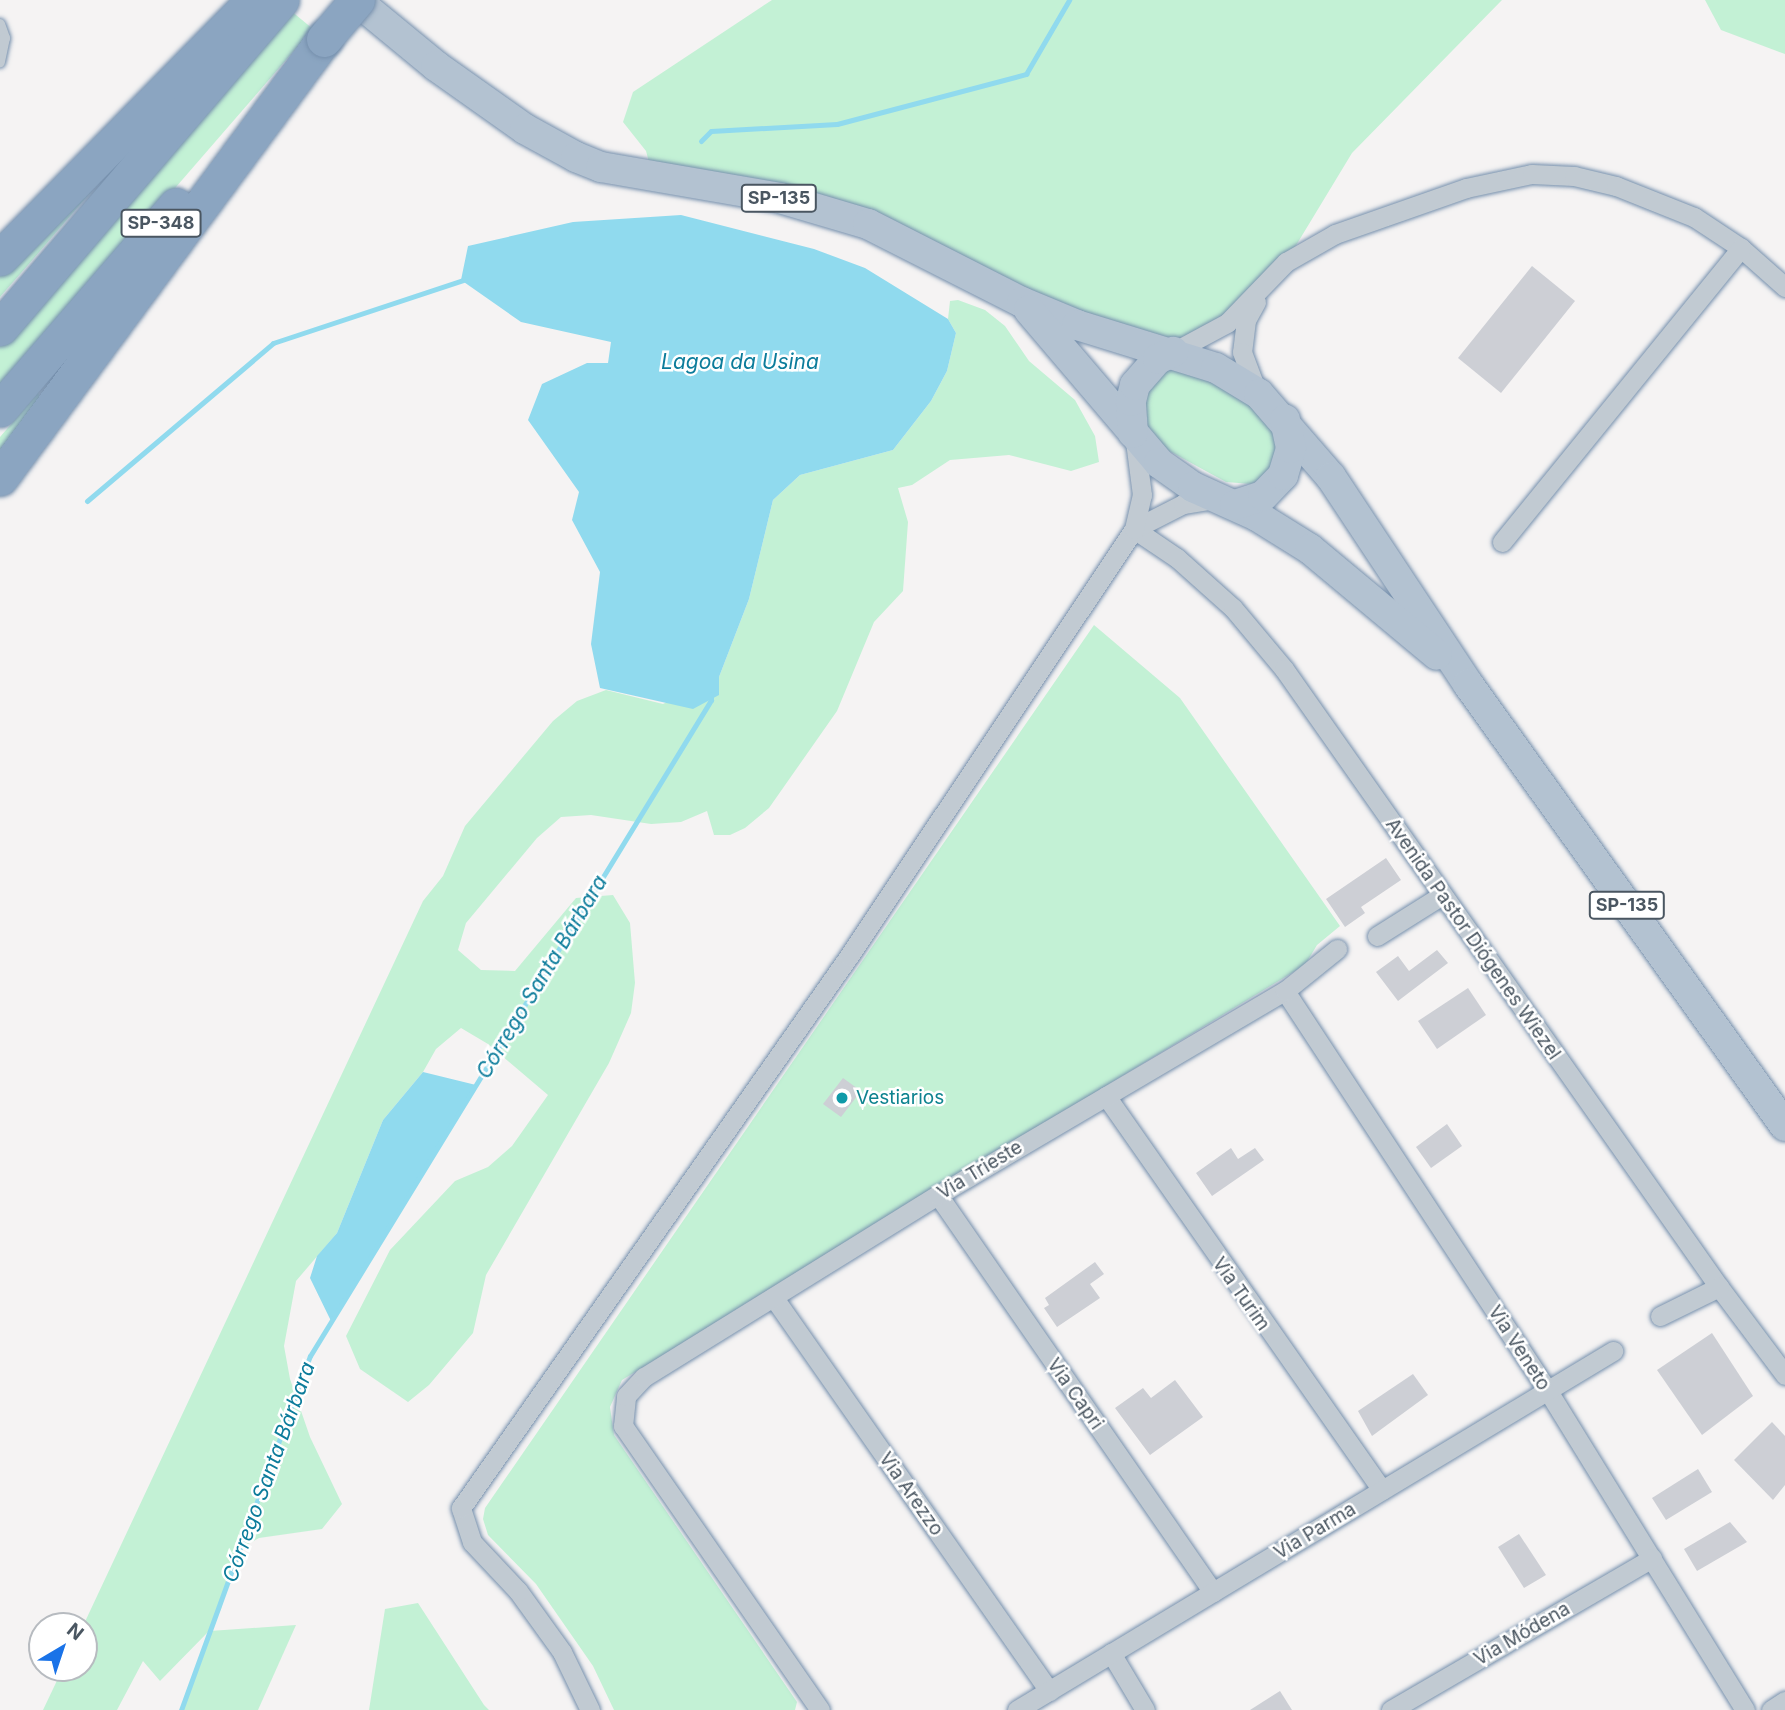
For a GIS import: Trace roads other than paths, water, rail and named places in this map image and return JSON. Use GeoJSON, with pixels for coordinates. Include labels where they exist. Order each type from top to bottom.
{"type":"FeatureCollection","features":[{"type":"Feature","properties":{"kind":"highway"},"geometry":{"type":"LineString","coordinates":[[0,258],[89,163],[254,0]]}},
{"type":"Feature","properties":{"kind":"highway","name":"SP-348"},"geometry":{"type":"LineString","coordinates":[[0,328],[281,0]]}},
{"type":"Feature","properties":{"kind":"highway","name":"SP-348"},"geometry":{"type":"LineString","coordinates":[[0,409],[356,0]]}},
{"type":"Feature","properties":{"kind":"highway"},"geometry":{"type":"LineString","coordinates":[[0,478],[324,39]]}},
{"type":"Feature","properties":{"kind":"main road","name":"SP-135"},"geometry":{"type":"LineString","coordinates":[[356,0],[525,130],[601,167],[769,195],[868,224],[1022,303],[1077,326],[1173,352],[1216,368],[1259,394],[1285,419],[1331,477],[1468,684],[1785,1126]]}},
{"type":"Feature","properties":{"kind":"main road","name":"SP-135"},"geometry":{"type":"LineString","coordinates":[[377,0],[525,130]]}},
{"type":"Feature","properties":{"kind":"main road","name":"SP-135"},"geometry":{"type":"LineString","coordinates":[[1022,303],[1133,433],[1176,477],[1310,549],[1468,684]]}},
{"type":"Feature","properties":{"kind":"main road"},"geometry":{"type":"LineString","coordinates":[[1133,433],[1131,401],[1135,385],[1158,359],[1173,352]]}},
{"type":"Feature","properties":{"kind":"main road"},"geometry":{"type":"LineString","coordinates":[[1226,502],[1263,496],[1283,475],[1291,448],[1285,419]]}},
{"type":"Feature","properties":{"kind":"street"},"geometry":{"type":"LineString","coordinates":[[1173,352],[1227,323],[1263,289],[1286,262],[1335,234],[1428,200],[1532,174],[1574,176],[1648,197],[1694,217],[1741,248],[1785,286]]}},
{"type":"Feature","properties":{"kind":"street"},"geometry":{"type":"LineString","coordinates":[[1502,542],[1741,248]]}},
{"type":"Feature","properties":{"kind":"street"},"geometry":{"type":"LineString","coordinates":[[1259,394],[1241,352],[1242,335],[1263,289]]}},
{"type":"Feature","properties":{"kind":"street"},"geometry":{"type":"LineString","coordinates":[[590,1710],[562,1652],[518,1591],[472,1542],[461,1508],[849,956],[1134,529],[1142,487],[1133,433]]}},
{"type":"Feature","properties":{"kind":"street"},"geometry":{"type":"LineString","coordinates":[[1134,529],[1183,504],[1226,502]]}},
{"type":"Feature","properties":{"kind":"street","name":"Avenida Pastor Diógenes Wiezel"},"geometry":{"type":"LineString","coordinates":[[1134,529],[1177,558],[1233,608],[1284,669],[1718,1287],[1785,1375]]}},
{"type":"Feature","properties":{"kind":"street"},"geometry":{"type":"LineString","coordinates":[[1377,936],[1442,895]]}},
{"type":"Feature","properties":{"kind":"street","name":"Via Trieste"},"geometry":{"type":"LineString","coordinates":[[820,1710],[623,1426],[626,1396],[644,1377],[938,1195],[1285,991],[1337,949]]}},
{"type":"Feature","properties":{"kind":"street","name":"Via Veneto"},"geometry":{"type":"LineString","coordinates":[[1285,991],[1548,1391],[1745,1710]]}},
{"type":"Feature","properties":{"kind":"street","name":"Via Turim"},"geometry":{"type":"LineString","coordinates":[[1105,1096],[1381,1490]]}},
{"type":"Feature","properties":{"kind":"street","name":"Via Capri"},"geometry":{"type":"LineString","coordinates":[[938,1195],[1213,1592]]}},
{"type":"Feature","properties":{"kind":"street"},"geometry":{"type":"LineString","coordinates":[[1660,1316],[1718,1287]]}},
{"type":"Feature","properties":{"kind":"street","name":"Via Arezzo"},"geometry":{"type":"LineString","coordinates":[[774,1298],[1049,1691]]}},
{"type":"Feature","properties":{"kind":"street","name":"Via Parma"},"geometry":{"type":"LineString","coordinates":[[1017,1710],[1613,1351]]}},
{"type":"Feature","properties":{"kind":"street","name":"Via Módena"},"geometry":{"type":"LineString","coordinates":[[1391,1710],[1652,1558]]}},
{"type":"Feature","properties":{"kind":"street"},"geometry":{"type":"LineString","coordinates":[[1111,1653],[1145,1710]]}},
{"type":"Feature","properties":{"kind":"street"},"geometry":{"type":"LineString","coordinates":[[1771,1710],[1785,1702]]}},
{"type":"Feature","properties":{"kind":"lane"},"geometry":{"type":"LineString","coordinates":[[0,24],[5,38],[1,60]]}},
{"type":"Feature","properties":{"kind":"water","name":"Lagoa da Usina"},"geometry":{"type":"Polygon","coordinates":[[[681,215],[814,249],[865,268],[948,319],[956,333],[947,371],[931,401],[893,450],[800,475],[773,500],[749,599],[719,677],[719,695],[693,709],[600,688],[591,644],[600,572],[572,520],[579,492],[528,420],[542,384],[587,363],[608,363],[611,342],[521,322],[461,280],[468,246],[573,222],[681,215]]]}},
{"type":"Feature","properties":{"kind":"water"},"geometry":{"type":"Polygon","coordinates":[[[423,1072],[476,1085],[331,1321],[310,1278],[317,1256],[337,1233],[383,1120],[423,1072]]]}},
{"type":"Feature","properties":{"kind":"waterway","name":"Córrego Santa Bárbara"},"geometry":{"type":"LineString","coordinates":[[701,141],[711,131],[837,124],[1026,74],[1069,0]]}},
{"type":"Feature","properties":{"kind":"waterway"},"geometry":{"type":"LineString","coordinates":[[87,501],[273,343],[467,279]]}},
{"type":"Feature","properties":{"kind":"waterway","name":"Córrego Santa Bárbara"},"geometry":{"type":"LineString","coordinates":[[181,1710],[310,1356],[711,700],[711,694]]}},
{"type":"Feature","properties":{"kind":"place","name":"Vestiarios"},"geometry":{"type":"Point","coordinates":[842,1098]}}]}
